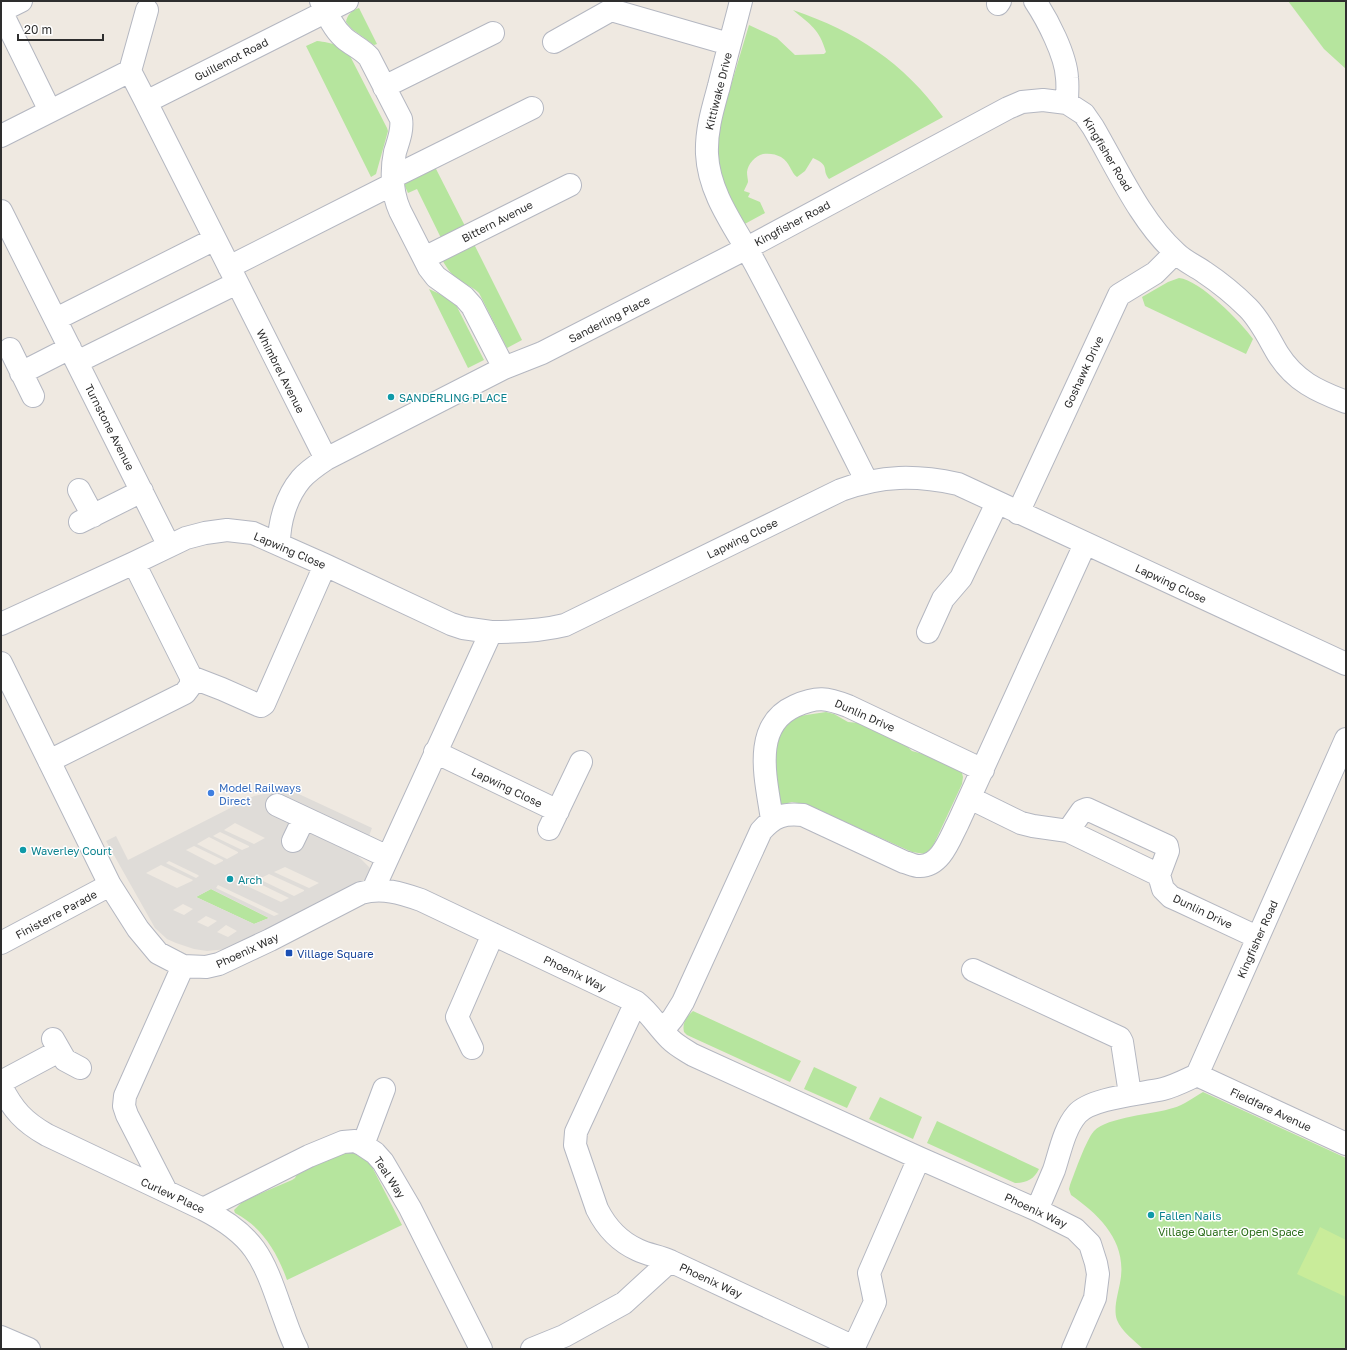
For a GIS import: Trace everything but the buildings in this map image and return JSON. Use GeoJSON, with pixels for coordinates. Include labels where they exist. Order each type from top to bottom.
{"type":"FeatureCollection","features":[{"type":"Feature","properties":{"kind":"street"},"geometry":{"type":"LineString","coordinates":[[21,1],[1,11],[50,111]]}},
{"type":"Feature","properties":{"kind":"street","name":"Guillemot Road"},"geometry":{"type":"LineString","coordinates":[[146,102],[323,6],[347,1]]}},
{"type":"Feature","properties":{"kind":"street","name":"Kittiwake Drive"},"geometry":{"type":"LineString","coordinates":[[742,1],[729,44],[709,123],[707,154],[712,186],[747,248]]}},
{"type":"Feature","properties":{"kind":"street"},"geometry":{"type":"LineString","coordinates":[[1035,1],[1057,42],[1063,59],[1067,77],[1066,103]]}},
{"type":"Feature","properties":{"kind":"street"},"geometry":{"type":"LineString","coordinates":[[323,6],[339,33],[369,57],[401,119],[402,124],[394,160],[393,181],[397,204],[429,268],[436,277],[464,298],[472,306],[504,368]]}},
{"type":"Feature","properties":{"kind":"street"},"geometry":{"type":"LineString","coordinates":[[146,102],[130,71],[148,10]]}},
{"type":"Feature","properties":{"kind":"street","name":"Kittiwake Drive"},"geometry":{"type":"LineString","coordinates":[[554,42],[611,10],[729,44]]}},
{"type":"Feature","properties":{"kind":"street"},"geometry":{"type":"LineString","coordinates":[[384,87],[493,32]]}},
{"type":"Feature","properties":{"kind":"street"},"geometry":{"type":"LineString","coordinates":[[1,136],[130,71]]}},
{"type":"Feature","properties":{"kind":"street","name":"Kingfisher Road"},"geometry":{"type":"LineString","coordinates":[[747,248],[1008,108],[1022,102],[1043,100],[1066,103],[1084,114],[1148,222],[1175,252],[1185,261],[1204,272],[1250,309],[1279,355],[1291,371],[1302,381],[1346,402]]}},
{"type":"Feature","properties":{"kind":"street","name":"Whimbrel Avenue"},"geometry":{"type":"LineString","coordinates":[[146,102],[326,459]]}},
{"type":"Feature","properties":{"kind":"street"},"geometry":{"type":"LineString","coordinates":[[21,372],[74,355],[157,322],[233,275],[393,181],[532,108]]}},
{"type":"Feature","properties":{"kind":"street","name":"Bittern Avenue"},"geometry":{"type":"LineString","coordinates":[[424,258],[570,184]]}},
{"type":"Feature","properties":{"kind":"street","name":"Turnstone Avenue"},"geometry":{"type":"LineString","coordinates":[[1,211],[170,546]]}},
{"type":"Feature","properties":{"kind":"street"},"geometry":{"type":"LineString","coordinates":[[56,319],[215,240]]}},
{"type":"Feature","properties":{"kind":"street"},"geometry":{"type":"LineString","coordinates":[[747,248],[828,403],[867,482]]}},
{"type":"Feature","properties":{"kind":"street","name":"Sanderling Place"},"geometry":{"type":"LineString","coordinates":[[279,544],[279,528],[295,488],[307,473],[326,459],[504,368],[542,353],[747,248]]}},
{"type":"Feature","properties":{"kind":"street","name":"Goshawk Drive"},"geometry":{"type":"LineString","coordinates":[[1018,513],[1119,295],[1155,273],[1175,252]]}},
{"type":"Feature","properties":{"kind":"street"},"geometry":{"type":"LineString","coordinates":[[10,349],[33,396]]}},
{"type":"Feature","properties":{"kind":"street","name":"Lapwing Close"},"geometry":{"type":"LineString","coordinates":[[1,624],[186,538],[205,533],[227,530],[253,533],[451,624],[463,628],[490,632],[519,632],[565,625],[841,490],[867,482],[899,477],[938,480],[958,484],[1346,664]]}},
{"type":"Feature","properties":{"kind":"street"},"geometry":{"type":"LineString","coordinates":[[79,490],[86,519],[142,491]]}},
{"type":"Feature","properties":{"kind":"street"},"geometry":{"type":"LineString","coordinates":[[928,632],[943,599],[961,578],[997,502]]}},
{"type":"Feature","properties":{"kind":"street"},"geometry":{"type":"LineString","coordinates":[[663,1030],[683,1002],[761,831],[772,820],[787,814],[804,815],[904,862],[920,866],[929,864],[936,859],[945,848],[970,798],[1085,544]]}},
{"type":"Feature","properties":{"kind":"street"},"geometry":{"type":"LineString","coordinates":[[50,761],[184,693],[191,685],[191,677],[134,563]]}},
{"type":"Feature","properties":{"kind":"street"},"geometry":{"type":"LineString","coordinates":[[191,677],[258,705],[261,706],[264,704],[325,565]]}},
{"type":"Feature","properties":{"kind":"street"},"geometry":{"type":"LineString","coordinates":[[373,890],[490,632]]}},
{"type":"Feature","properties":{"kind":"street","name":"Phoenix Way"},"geometry":{"type":"LineString","coordinates":[[1,663],[110,885],[138,930],[158,952],[184,966],[206,968],[219,964],[270,940],[361,893],[373,890],[401,893],[421,900],[636,1002],[646,1010],[680,1048],[693,1055],[1063,1222],[1079,1233],[1090,1244],[1098,1274],[1095,1298],[1076,1348]]}},
{"type":"Feature","properties":{"kind":"street","name":"Dunlin Drive"},"geometry":{"type":"LineString","coordinates":[[772,820],[764,754],[769,731],[777,718],[790,708],[815,699],[831,700],[848,706],[983,770]]}},
{"type":"Feature","properties":{"kind":"street","name":"Kingfisher Road"},"geometry":{"type":"LineString","coordinates":[[1197,1075],[1346,739]]}},
{"type":"Feature","properties":{"kind":"street","name":"Lapwing Close"},"geometry":{"type":"LineString","coordinates":[[435,752],[553,820],[581,762]]}},
{"type":"Feature","properties":{"kind":"street"},"geometry":{"type":"LineString","coordinates":[[970,798],[1021,823],[1068,831],[1159,875],[1168,850],[1167,846],[1087,809],[1082,811],[1068,831]]}},
{"type":"Feature","properties":{"kind":"street"},"geometry":{"type":"LineString","coordinates":[[277,805],[388,857]]}},
{"type":"Feature","properties":{"kind":"street"},"geometry":{"type":"LineString","coordinates":[[293,841],[304,818]]}},
{"type":"Feature","properties":{"kind":"street","name":"Dunlin Drive"},"geometry":{"type":"LineString","coordinates":[[1159,875],[1163,889],[1171,897],[1257,937]]}},
{"type":"Feature","properties":{"kind":"street","name":"Finisterre Parade"},"geometry":{"type":"LineString","coordinates":[[1,943],[110,885]]}},
{"type":"Feature","properties":{"kind":"street"},"geometry":{"type":"LineString","coordinates":[[472,1048],[457,1017],[493,934]]}},
{"type":"Feature","properties":{"kind":"street"},"geometry":{"type":"LineString","coordinates":[[166,1191],[127,1115],[124,1106],[125,1096],[184,966]]}},
{"type":"Feature","properties":{"kind":"street"},"geometry":{"type":"LineString","coordinates":[[973,970],[1120,1038],[1122,1042],[1130,1094]]}},
{"type":"Feature","properties":{"kind":"street","name":"Phoenix Way"},"geometry":{"type":"LineString","coordinates":[[636,1002],[576,1132],[575,1145],[597,1209],[607,1225],[629,1246],[639,1251],[659,1256],[854,1347],[875,1302],[869,1273],[919,1158]]}},
{"type":"Feature","properties":{"kind":"street"},"geometry":{"type":"LineString","coordinates":[[1,1082],[56,1045],[65,1060],[80,1068]]}},
{"type":"Feature","properties":{"kind":"street"},"geometry":{"type":"LineString","coordinates":[[1037,1210],[1054,1170],[1065,1136],[1076,1115],[1090,1105],[1130,1094],[1170,1087],[1197,1075]]}},
{"type":"Feature","properties":{"kind":"street","name":"Fieldfare Avenue"},"geometry":{"type":"LineString","coordinates":[[1197,1075],[1346,1144]]}},
{"type":"Feature","properties":{"kind":"street","name":"Curlew Place"},"geometry":{"type":"LineString","coordinates":[[1,1086],[20,1116],[31,1126],[47,1136],[203,1209],[222,1219],[238,1230],[254,1246],[263,1261],[292,1341],[297,1349]]}},
{"type":"Feature","properties":{"kind":"street"},"geometry":{"type":"LineString","coordinates":[[363,1145],[384,1089]]}},
{"type":"Feature","properties":{"kind":"street","name":"Teal Way"},"geometry":{"type":"LineString","coordinates":[[203,1209],[309,1156],[343,1142],[355,1141],[363,1145],[375,1153],[383,1162],[410,1208],[481,1349]]}},
{"type":"Feature","properties":{"kind":"street"},"geometry":{"type":"LineString","coordinates":[[532,1349],[564,1336],[624,1303],[670,1261]]}},
{"type":"Feature","properties":{"kind":"street"},"geometry":{"type":"LineString","coordinates":[[1,1336],[29,1349]]}},
{"type":"Feature","properties":{"kind":"green space"},"geometry":{"type":"Polygon","coordinates":[[[1288,1],[1346,1],[1346,69],[1324,49],[1288,1]]]}},
{"type":"Feature","properties":{"kind":"green space"},"geometry":{"type":"Polygon","coordinates":[[[359,8],[377,44],[374,45],[352,29],[346,22],[350,13],[359,8]]]}},
{"type":"Feature","properties":{"kind":"green space"},"geometry":{"type":"Polygon","coordinates":[[[793,10],[838,28],[877,51],[912,80],[943,117],[829,179],[822,163],[813,158],[805,171],[797,177],[781,157],[770,154],[760,155],[750,163],[747,172],[748,182],[744,191],[750,193],[748,197],[760,202],[765,213],[741,226],[717,168],[718,136],[721,119],[749,25],[777,38],[795,55],[824,54],[826,52],[814,28],[793,10]]]}},
{"type":"Feature","properties":{"kind":"green space"},"geometry":{"type":"Polygon","coordinates":[[[317,41],[335,45],[350,56],[387,128],[388,131],[376,174],[371,177],[306,46],[317,41]]]}},
{"type":"Feature","properties":{"kind":"green space"},"geometry":{"type":"Polygon","coordinates":[[[434,165],[465,226],[441,238],[417,189],[408,193],[402,180],[434,165]]]}},
{"type":"Feature","properties":{"kind":"green space"},"geometry":{"type":"Polygon","coordinates":[[[473,242],[522,340],[507,348],[479,293],[456,278],[441,258],[473,242]]]}},
{"type":"Feature","properties":{"kind":"green space"},"geometry":{"type":"Polygon","coordinates":[[[1179,278],[1188,280],[1198,286],[1230,313],[1247,332],[1253,339],[1246,354],[1145,306],[1142,297],[1168,282],[1179,278]]]}},
{"type":"Feature","properties":{"kind":"green space"},"geometry":{"type":"Polygon","coordinates":[[[429,289],[446,297],[456,305],[484,360],[468,368],[429,289]]]}},
{"type":"Feature","properties":{"kind":"green space"},"geometry":{"type":"Polygon","coordinates":[[[826,712],[834,714],[848,722],[859,723],[897,737],[912,751],[935,755],[961,769],[963,777],[962,784],[933,846],[925,854],[912,852],[805,804],[792,802],[780,805],[775,757],[771,746],[793,717],[826,712]]]}},
{"type":"Feature","properties":{"kind":"green space"},"geometry":{"type":"Polygon","coordinates":[[[211,889],[269,918],[254,924],[196,897],[211,889]]]}},
{"type":"Feature","properties":{"kind":"green space"},"geometry":{"type":"Polygon","coordinates":[[[693,1011],[801,1061],[790,1082],[687,1035],[684,1032],[684,1023],[693,1011]]]}},
{"type":"Feature","properties":{"kind":"green space"},"geometry":{"type":"Polygon","coordinates":[[[814,1067],[857,1087],[847,1108],[804,1089],[814,1067]]]}},
{"type":"Feature","properties":{"kind":"green space","name":"Village Quarter Open Space"},"geometry":{"type":"Polygon","coordinates":[[[1203,1092],[1346,1158],[1346,1349],[1143,1349],[1125,1332],[1119,1324],[1116,1316],[1116,1306],[1121,1269],[1120,1255],[1116,1243],[1102,1222],[1071,1195],[1069,1189],[1070,1185],[1091,1135],[1100,1126],[1132,1116],[1177,1107],[1203,1092]]]}},
{"type":"Feature","properties":{"kind":"green space"},"geometry":{"type":"Polygon","coordinates":[[[880,1097],[922,1117],[913,1139],[869,1119],[880,1097]]]}},
{"type":"Feature","properties":{"kind":"green space"},"geometry":{"type":"Polygon","coordinates":[[[937,1121],[1039,1169],[1030,1180],[1015,1183],[927,1143],[937,1121]]]}},
{"type":"Feature","properties":{"kind":"green space"},"geometry":{"type":"Polygon","coordinates":[[[344,1152],[357,1154],[369,1161],[402,1225],[287,1280],[273,1250],[261,1233],[253,1225],[235,1213],[234,1210],[243,1201],[292,1180],[298,1172],[344,1152]]]}},
{"type":"Feature","properties":{"kind":"green space"},"geometry":{"type":"Polygon","coordinates":[[[1320,1227],[1346,1240],[1346,1297],[1297,1274],[1320,1227]]]}},
{"type":"Feature","properties":{"kind":"shaded area","name":"Village Square"},"geometry":{"type":"Polygon","coordinates":[[[288,789],[372,828],[369,836],[351,828],[355,853],[370,868],[365,880],[227,949],[207,951],[194,949],[167,939],[155,928],[106,841],[116,836],[128,860],[254,796],[288,789]],[[235,823],[224,830],[254,844],[265,838],[235,823]],[[220,832],[213,836],[242,850],[249,847],[220,832]],[[209,837],[197,844],[227,859],[238,852],[209,837]],[[194,846],[186,850],[215,865],[223,861],[194,846]],[[169,861],[166,863],[196,878],[199,876],[169,861]],[[161,865],[146,873],[177,888],[193,880],[161,865]],[[285,867],[274,872],[309,888],[319,883],[285,867]],[[269,874],[259,879],[294,896],[304,891],[269,874]],[[254,881],[245,885],[281,902],[289,898],[254,881]],[[218,885],[216,888],[274,916],[279,914],[218,885]],[[211,889],[196,897],[254,924],[269,918],[211,889]],[[183,904],[173,910],[184,915],[193,909],[183,904]],[[206,916],[197,922],[208,927],[217,921],[206,916]],[[226,925],[217,932],[228,937],[237,931],[226,925]]]}},
{"type":"Feature","properties":{"kind":"place","name":"SANDERLING PLACE"},"geometry":{"type":"Point","coordinates":[391,397]}},
{"type":"Feature","properties":{"kind":"place","name":"Model Railways Direct"},"geometry":{"type":"Point","coordinates":[211,793]}},
{"type":"Feature","properties":{"kind":"place","name":"Waverley Court"},"geometry":{"type":"Point","coordinates":[23,850]}},
{"type":"Feature","properties":{"kind":"place","name":"Arch"},"geometry":{"type":"Point","coordinates":[230,879]}},
{"type":"Feature","properties":{"kind":"place","name":"Village Square"},"geometry":{"type":"Point","coordinates":[289,953]}},
{"type":"Feature","properties":{"kind":"place","name":"Fallen Nails"},"geometry":{"type":"Point","coordinates":[1151,1215]}}]}
